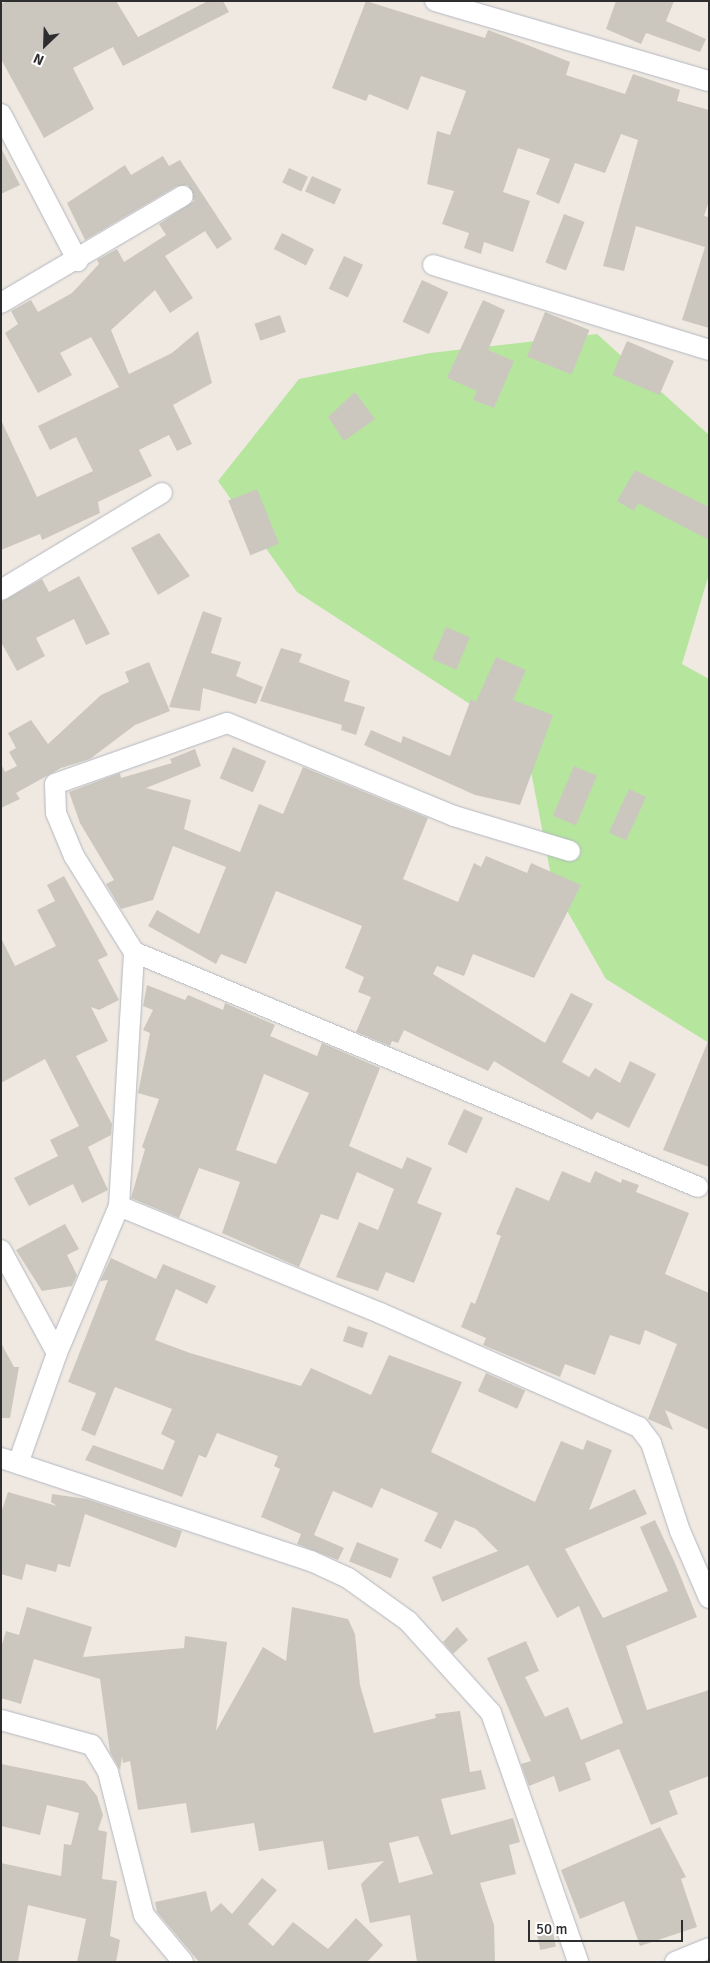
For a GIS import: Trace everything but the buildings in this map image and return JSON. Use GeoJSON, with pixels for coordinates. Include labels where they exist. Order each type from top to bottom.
{"type":"FeatureCollection","features":[{"type":"Feature","properties":{"kind":"street"},"geometry":{"type":"LineString","coordinates":[[436,1],[709,81]]}},
{"type":"Feature","properties":{"kind":"street"},"geometry":{"type":"LineString","coordinates":[[1,114],[78,261]]}},
{"type":"Feature","properties":{"kind":"street"},"geometry":{"type":"LineString","coordinates":[[1,303],[78,261],[183,196]]}},
{"type":"Feature","properties":{"kind":"street"},"geometry":{"type":"LineString","coordinates":[[433,265],[709,350]]}},
{"type":"Feature","properties":{"kind":"street"},"geometry":{"type":"LineString","coordinates":[[1,590],[162,493]]}},
{"type":"Feature","properties":{"kind":"street"},"geometry":{"type":"LineString","coordinates":[[570,851],[454,816],[227,723],[55,784],[56,813],[74,856],[134,952],[120,1206],[10,1459],[311,1560],[348,1578],[408,1621],[491,1713],[578,1962]]}},
{"type":"Feature","properties":{"kind":"street"},"geometry":{"type":"LineString","coordinates":[[134,952],[698,1187]]}},
{"type":"Feature","properties":{"kind":"street"},"geometry":{"type":"LineString","coordinates":[[120,1206],[380,1313],[639,1427],[651,1443],[680,1531],[709,1598]]}},
{"type":"Feature","properties":{"kind":"street"},"geometry":{"type":"LineString","coordinates":[[1,1250],[57,1353]]}},
{"type":"Feature","properties":{"kind":"street"},"geometry":{"type":"LineString","coordinates":[[1,1720],[92,1745],[108,1772],[144,1915],[183,1962]]}},
{"type":"Feature","properties":{"kind":"street"},"geometry":{"type":"LineString","coordinates":[[675,1962],[709,1948]]}},
{"type":"Feature","properties":{"kind":"green space"},"geometry":{"type":"Polygon","coordinates":[[[597,334],[709,435],[709,574],[682,664],[709,679],[709,1043],[606,979],[553,886],[520,714],[473,706],[297,592],[218,481],[299,379],[430,353],[597,334]]]}}]}
